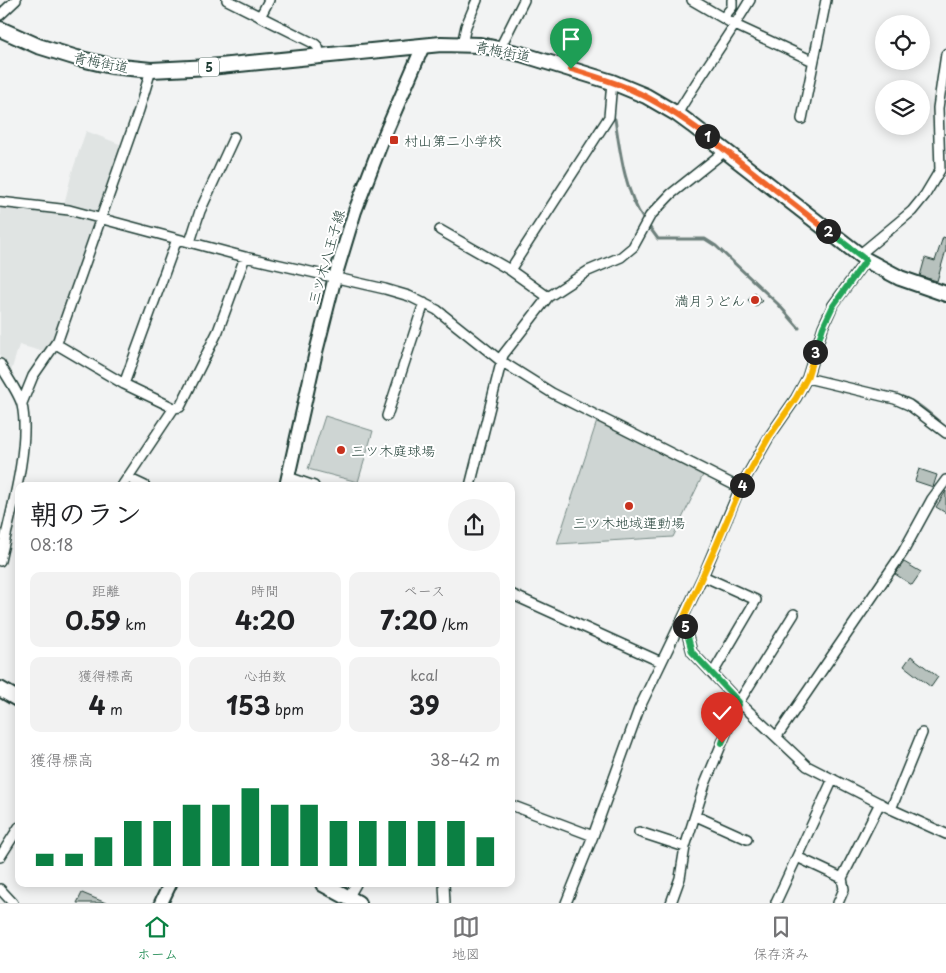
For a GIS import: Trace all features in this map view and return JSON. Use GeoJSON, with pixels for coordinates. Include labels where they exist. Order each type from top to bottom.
{"type":"FeatureCollection","features":[{"type":"Feature","properties":{"kind":"main road","name":"青梅街道"},"geometry":{"type":"LineString","coordinates":[[0,28],[38,46],[77,58],[111,66],[150,70],[201,68],[423,46],[462,44],[500,48],[540,59],[612,82],[646,96],[677,114],[862,257],[900,278],[946,294]]}},
{"type":"Feature","properties":{"kind":"main road","name":"三ツ木八王子線"},"geometry":{"type":"LineString","coordinates":[[287,481],[335,277],[368,175],[423,46]]}},
{"type":"Feature","properties":{"kind":"main road"},"geometry":{"type":"LineString","coordinates":[[0,689],[15,698]]}},
{"type":"Feature","properties":{"kind":"main road"},"geometry":{"type":"LineString","coordinates":[[161,903],[169,887]]}},
{"type":"Feature","properties":{"kind":"main road"},"geometry":{"type":"LineString","coordinates":[[328,887],[353,901]]}},
{"type":"Feature","properties":{"kind":"street"},"geometry":{"type":"LineString","coordinates":[[0,15],[16,0]]}},
{"type":"Feature","properties":{"kind":"street"},"geometry":{"type":"LineString","coordinates":[[227,0],[315,44],[318,47],[320,57]]}},
{"type":"Feature","properties":{"kind":"street"},"geometry":{"type":"LineString","coordinates":[[260,17],[269,0]]}},
{"type":"Feature","properties":{"kind":"street"},"geometry":{"type":"LineString","coordinates":[[462,44],[466,26],[477,0]]}},
{"type":"Feature","properties":{"kind":"street"},"geometry":{"type":"LineString","coordinates":[[500,48],[524,0]]}},
{"type":"Feature","properties":{"kind":"street"},"geometry":{"type":"LineString","coordinates":[[692,0],[735,25],[813,61]]}},
{"type":"Feature","properties":{"kind":"street"},"geometry":{"type":"LineString","coordinates":[[723,18],[732,7],[732,0]]}},
{"type":"Feature","properties":{"kind":"street"},"geometry":{"type":"LineString","coordinates":[[677,114],[750,0]]}},
{"type":"Feature","properties":{"kind":"street"},"geometry":{"type":"LineString","coordinates":[[802,118],[826,0]]}},
{"type":"Feature","properties":{"kind":"street"},"geometry":{"type":"LineString","coordinates":[[566,903],[593,836],[639,708],[703,576],[740,488],[769,437],[796,398],[807,378],[823,327],[862,257],[912,211],[925,195],[940,170],[938,108],[946,54]]}},
{"type":"Feature","properties":{"kind":"street"},"geometry":{"type":"LineString","coordinates":[[22,403],[33,376],[56,344],[139,110],[150,70]]}},
{"type":"Feature","properties":{"kind":"street"},"geometry":{"type":"LineString","coordinates":[[510,270],[609,117],[612,82]]}},
{"type":"Feature","properties":{"kind":"street"},"geometry":{"type":"LineString","coordinates":[[190,242],[200,211],[234,137]]}},
{"type":"Feature","properties":{"kind":"street"},"geometry":{"type":"LineString","coordinates":[[471,482],[501,361],[548,297],[588,271],[621,257],[632,247],[650,216],[671,194],[725,151]]}},
{"type":"Feature","properties":{"kind":"street"},"geometry":{"type":"LineString","coordinates":[[0,202],[60,208],[245,257],[385,289],[424,303],[437,310],[501,361],[552,393],[740,488]]}},
{"type":"Feature","properties":{"kind":"street"},"geometry":{"type":"LineString","coordinates":[[440,230],[510,270],[548,297]]}},
{"type":"Feature","properties":{"kind":"street"},"geometry":{"type":"LineString","coordinates":[[124,384],[177,239]]}},
{"type":"Feature","properties":{"kind":"street"},"geometry":{"type":"LineString","coordinates":[[56,344],[124,384],[174,408],[180,407],[218,331],[245,257]]}},
{"type":"Feature","properties":{"kind":"street"},"geometry":{"type":"LineString","coordinates":[[387,416],[424,303]]}},
{"type":"Feature","properties":{"kind":"street"},"geometry":{"type":"LineString","coordinates":[[0,364],[22,403],[25,436],[17,482]]}},
{"type":"Feature","properties":{"kind":"street"},"geometry":{"type":"LineString","coordinates":[[807,378],[895,399],[909,405],[946,433]]}},
{"type":"Feature","properties":{"kind":"street"},"geometry":{"type":"LineString","coordinates":[[125,482],[174,408]]}},
{"type":"Feature","properties":{"kind":"street"},"geometry":{"type":"LineString","coordinates":[[128,478],[136,482]]}},
{"type":"Feature","properties":{"kind":"street"},"geometry":{"type":"LineString","coordinates":[[777,736],[903,552],[932,499],[946,480]]}},
{"type":"Feature","properties":{"kind":"street"},"geometry":{"type":"LineString","coordinates":[[0,561],[15,492]]}},
{"type":"Feature","properties":{"kind":"street"},"geometry":{"type":"LineString","coordinates":[[703,576],[756,600],[713,673]]}},
{"type":"Feature","properties":{"kind":"street"},"geometry":{"type":"LineString","coordinates":[[515,596],[661,662]]}},
{"type":"Feature","properties":{"kind":"street"},"geometry":{"type":"LineString","coordinates":[[671,903],[680,878],[685,847],[706,784],[739,702],[794,614]]}},
{"type":"Feature","properties":{"kind":"street"},"geometry":{"type":"LineString","coordinates":[[683,619],[692,652],[739,702],[807,766],[891,809],[946,834]]}},
{"type":"Feature","properties":{"kind":"street"},"geometry":{"type":"LineString","coordinates":[[891,809],[922,733]]}},
{"type":"Feature","properties":{"kind":"street"},"geometry":{"type":"LineString","coordinates":[[776,902],[833,779]]}},
{"type":"Feature","properties":{"kind":"street"},"geometry":{"type":"LineString","coordinates":[[838,903],[844,889],[842,878],[880,803]]}},
{"type":"Feature","properties":{"kind":"street"},"geometry":{"type":"LineString","coordinates":[[515,807],[593,836]]}},
{"type":"Feature","properties":{"kind":"street"},"geometry":{"type":"LineString","coordinates":[[696,816],[747,839]]}},
{"type":"Feature","properties":{"kind":"street"},"geometry":{"type":"LineString","coordinates":[[639,832],[685,847]]}},
{"type":"Feature","properties":{"kind":"street"},"geometry":{"type":"LineString","coordinates":[[0,857],[15,833]]}},
{"type":"Feature","properties":{"kind":"street"},"geometry":{"type":"LineString","coordinates":[[797,856],[842,878]]}},
{"type":"Feature","properties":{"kind":"street"},"geometry":{"type":"LineString","coordinates":[[353,901],[355,887]]}},
{"type":"Feature","properties":{"kind":"street"},"geometry":{"type":"LineString","coordinates":[[444,887],[445,903]]}},
{"type":"Feature","properties":{"kind":"street"},"geometry":{"type":"LineString","coordinates":[[0,890],[13,903]]}},
{"type":"Feature","properties":{"kind":"shaded area"},"geometry":{"type":"Polygon","coordinates":[[[86,131],[122,145],[99,210],[94,212],[64,205],[72,172],[86,131]]]}},
{"type":"Feature","properties":{"kind":"shaded area"},"geometry":{"type":"Polygon","coordinates":[[[0,205],[62,212],[94,220],[95,222],[53,340],[45,352],[19,345],[10,375],[0,357],[0,205]]]}},
{"type":"Feature","properties":{"kind":"shaded area","name":"三ツ木庭球場"},"geometry":{"type":"Polygon","coordinates":[[[325,416],[373,431],[358,482],[308,469],[325,416]]]}},
{"type":"Feature","properties":{"kind":"shaded area","name":"三ツ木地域運動場"},"geometry":{"type":"Polygon","coordinates":[[[597,421],[703,475],[673,537],[557,544],[597,421]]]}},
{"type":"Feature","properties":{"kind":"building"},"geometry":{"type":"Polygon","coordinates":[[[943,237],[946,238],[946,250],[937,281],[920,276],[925,258],[935,261],[943,237]]]}},
{"type":"Feature","properties":{"kind":"building"},"geometry":{"type":"Polygon","coordinates":[[[755,293],[762,301],[755,307],[748,300],[755,293]]]}},
{"type":"Feature","properties":{"kind":"building"},"geometry":{"type":"Polygon","coordinates":[[[919,469],[937,475],[933,487],[915,481],[919,469]]]}},
{"type":"Feature","properties":{"kind":"building"},"geometry":{"type":"Polygon","coordinates":[[[946,491],[946,513],[936,507],[946,491]]]}},
{"type":"Feature","properties":{"kind":"building"},"geometry":{"type":"Polygon","coordinates":[[[904,562],[921,572],[912,585],[895,574],[904,562]]]}},
{"type":"Feature","properties":{"kind":"building"},"geometry":{"type":"Polygon","coordinates":[[[911,656],[938,677],[931,687],[904,666],[911,656]]]}},
{"type":"Feature","properties":{"kind":"building"},"geometry":{"type":"Polygon","coordinates":[[[82,893],[106,903],[77,903],[82,893]]]}},
{"type":"Feature","properties":{"kind":"waterway"},"geometry":{"type":"LineString","coordinates":[[470,4],[472,0]]}},
{"type":"Feature","properties":{"kind":"waterway"},"geometry":{"type":"LineString","coordinates":[[615,119],[621,158],[628,185],[644,220]]}},
{"type":"Feature","properties":{"kind":"waterway"},"geometry":{"type":"LineString","coordinates":[[650,228],[658,239],[705,239],[716,246],[778,304],[799,328]]}},
{"type":"Feature","properties":{"kind":"waterway"},"geometry":{"type":"LineString","coordinates":[[893,394],[915,403],[946,428]]}},
{"type":"Feature","properties":{"kind":"place","name":"村山第二小学校"},"geometry":{"type":"Point","coordinates":[394,140]}},
{"type":"Feature","properties":{"kind":"place","name":"満月うどん"},"geometry":{"type":"Point","coordinates":[755,300]}},
{"type":"Feature","properties":{"kind":"place","name":"三ツ木庭球場"},"geometry":{"type":"Point","coordinates":[341,450]}},
{"type":"Feature","properties":{"kind":"place","name":"三ツ木地域運動場"},"geometry":{"type":"Point","coordinates":[629,506]}},
{"type":"Feature","properties":{"kind":"route"},"geometry":{"type":"LineString","coordinates":[[571,69],[628,88],[677,114],[866,260],[833,306],[823,327],[807,378],[796,398],[769,437],[740,488],[683,619],[692,652],[739,702],[722,743]]}}]}
